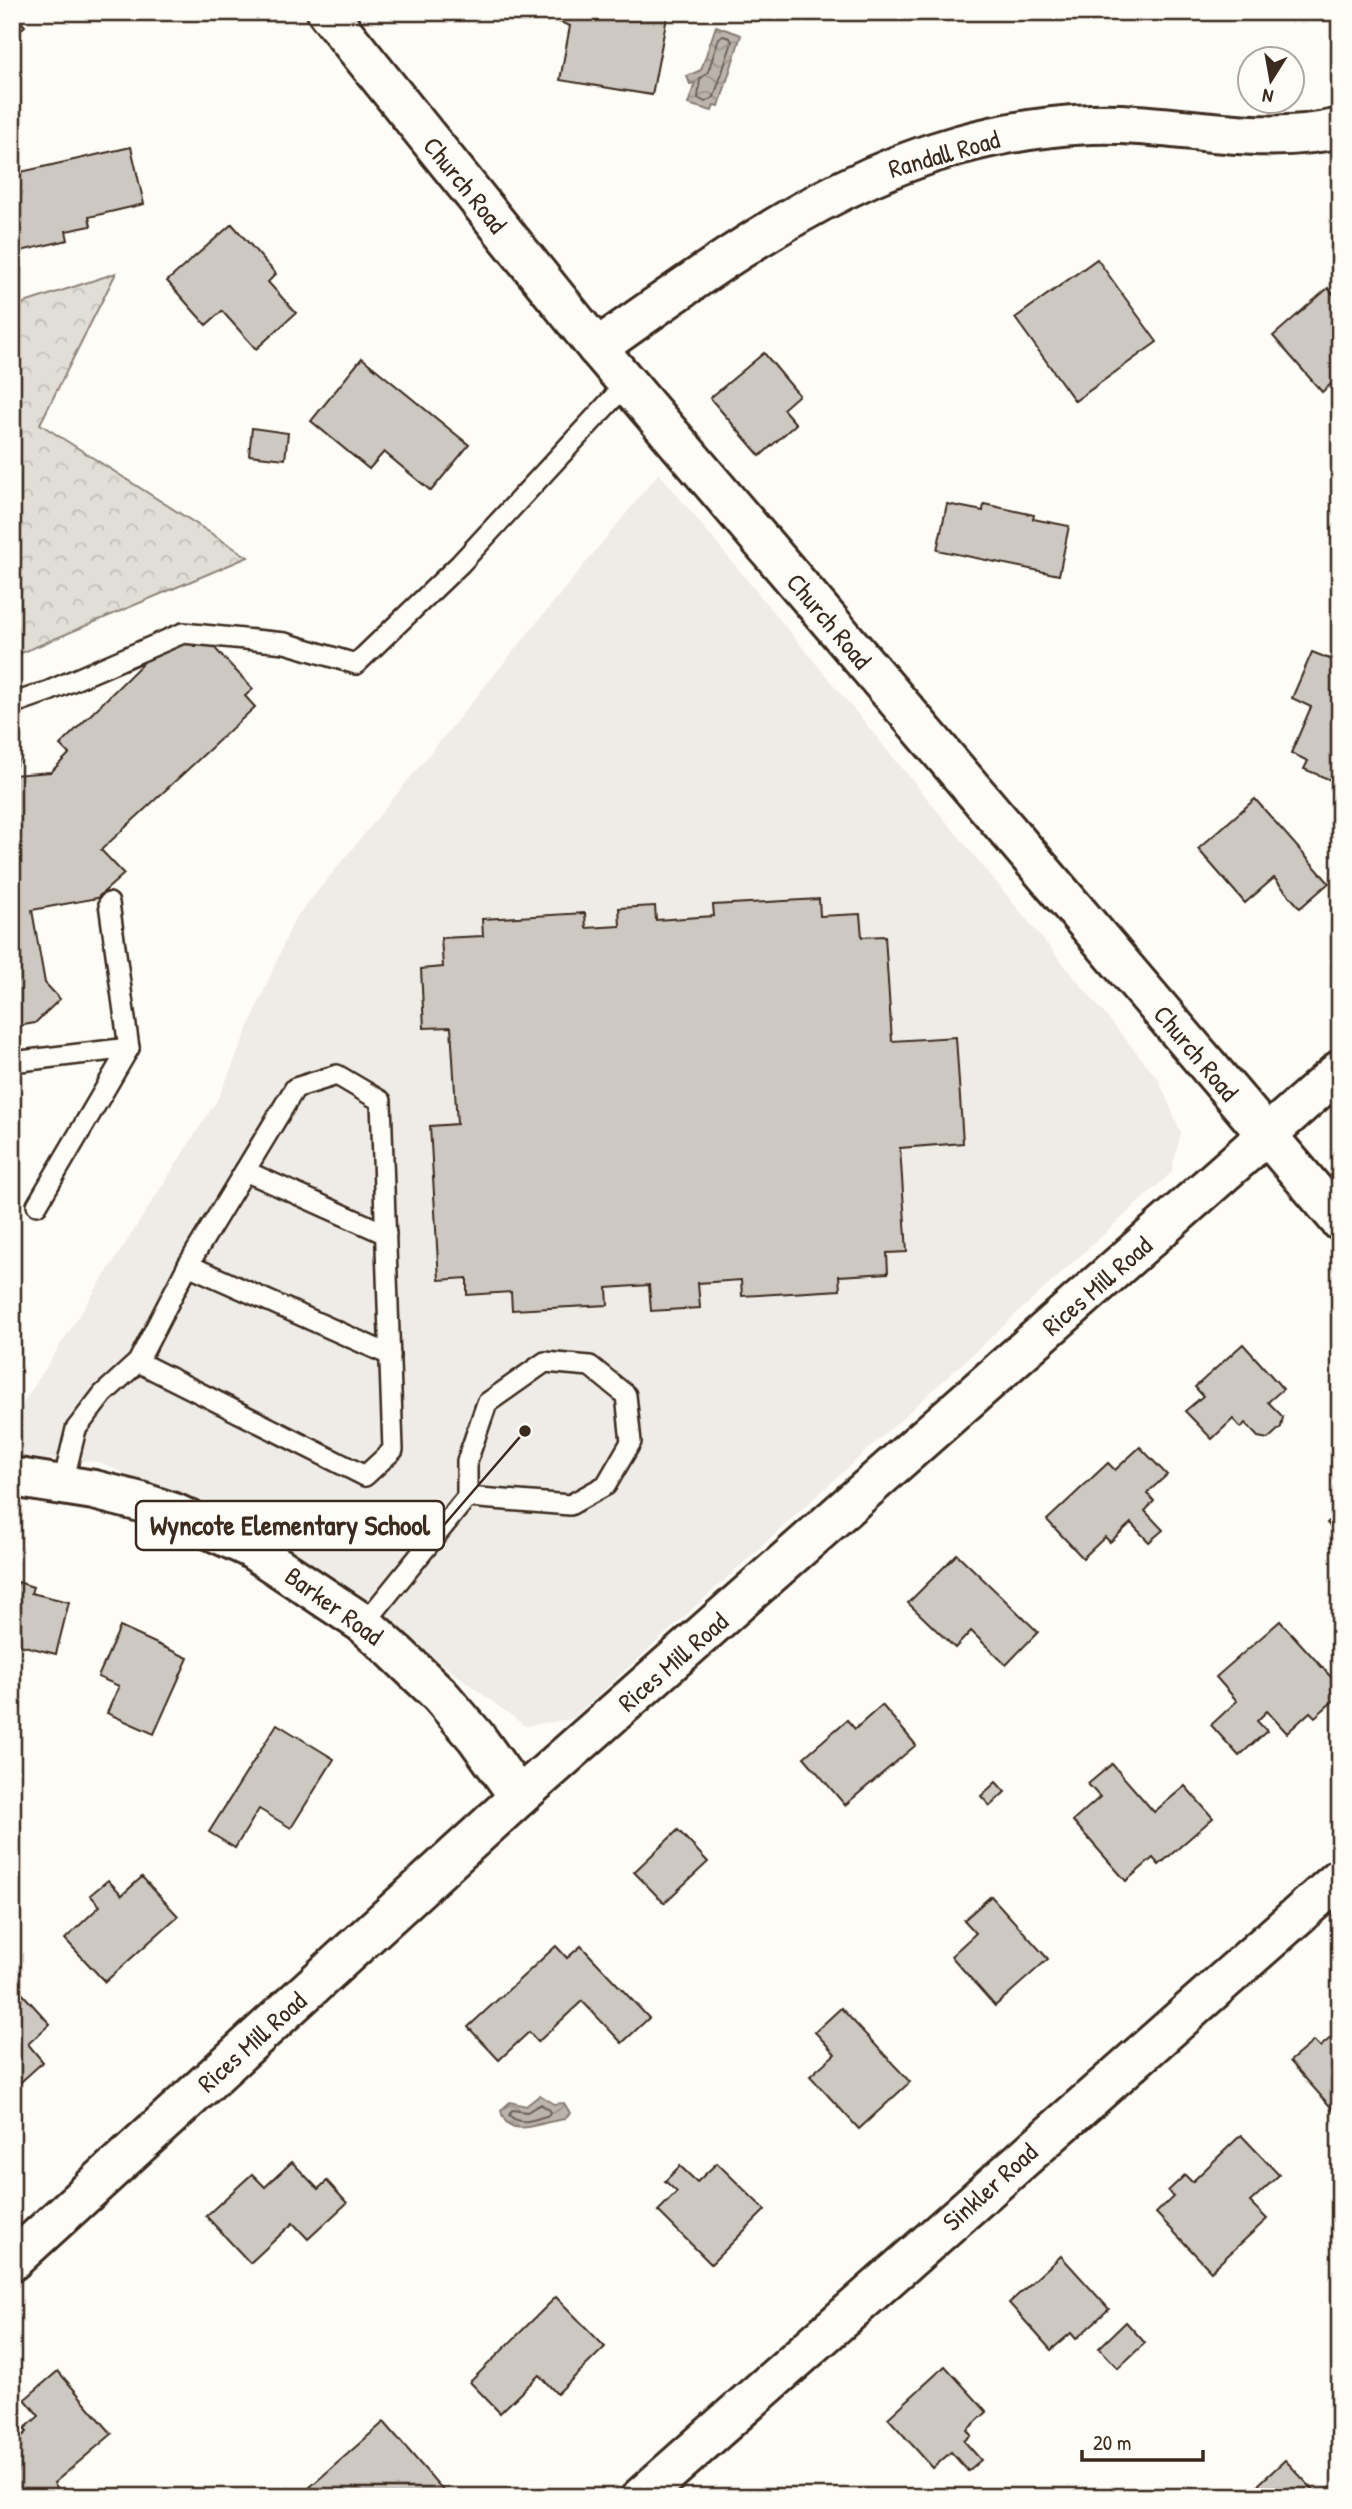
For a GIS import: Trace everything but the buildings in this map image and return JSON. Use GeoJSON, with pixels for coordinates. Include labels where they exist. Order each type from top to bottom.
{"type":"FeatureCollection","features":[{"type":"Feature","properties":{"kind":"street","name":"Church Road"},"geometry":{"type":"LineString","coordinates":[[327,12],[597,348],[1340,1221]]}},
{"type":"Feature","properties":{"kind":"street","name":"Randall Road"},"geometry":{"type":"LineString","coordinates":[[597,348],[729,255],[783,222],[850,185],[905,162],[951,147],[1046,127],[1091,124],[1120,123],[1271,135],[1298,135],[1340,128]]}},
{"type":"Feature","properties":{"kind":"street","name":"Rices Mill Road"},"geometry":{"type":"LineString","coordinates":[[12,2261],[519,1797],[1340,1070]]}},
{"type":"Feature","properties":{"kind":"street","name":"Barker Road"},"geometry":{"type":"LineString","coordinates":[[12,1477],[63,1483],[141,1502],[174,1513],[250,1548],[364,1624],[439,1694],[476,1737],[519,1797]]}},
{"type":"Feature","properties":{"kind":"street","name":"Sinkler Road"},"geometry":{"type":"LineString","coordinates":[[640,2497],[1340,1878]]}},
{"type":"Feature","properties":{"kind":"lane"},"geometry":{"type":"LineString","coordinates":[[12,705],[183,633],[285,643],[356,664],[460,564],[627,383]]}},
{"type":"Feature","properties":{"kind":"lane"},"geometry":{"type":"LineString","coordinates":[[37,1205],[129,1048],[109,903]]}},
{"type":"Feature","properties":{"kind":"lane"},"geometry":{"type":"LineString","coordinates":[[12,1062],[129,1048]]}},
{"type":"Feature","properties":{"kind":"lane"},"geometry":{"type":"LineString","coordinates":[[63,1483],[76,1429],[103,1394],[138,1362],[188,1265],[295,1088],[337,1075],[381,1101],[393,1450],[365,1476],[138,1362]]}},
{"type":"Feature","properties":{"kind":"lane"},"geometry":{"type":"LineString","coordinates":[[245,1171],[386,1234]]}},
{"type":"Feature","properties":{"kind":"lane"},"geometry":{"type":"LineString","coordinates":[[188,1265],[390,1355]]}},
{"type":"Feature","properties":{"kind":"lane"},"geometry":{"type":"LineString","coordinates":[[364,1624],[467,1497],[467,1461],[487,1403],[545,1362],[590,1366],[626,1395],[631,1441],[606,1485],[570,1504],[467,1497]]}},
{"type":"Feature","properties":{"kind":"shaded area"},"geometry":{"type":"Polygon","coordinates":[[[659,473],[1159,1080],[1181,1133],[1171,1173],[572,1719],[525,1726],[287,1548],[99,1462],[18,1457],[20,1408],[219,1097],[294,920],[659,473]]]}},
{"type":"Feature","properties":{"kind":"green space"},"geometry":{"type":"Polygon","coordinates":[[[116,273],[40,424],[248,557],[12,657],[12,307],[116,273]]]}},
{"type":"Feature","properties":{"kind":"water"},"geometry":{"type":"Polygon","coordinates":[[[716,26],[741,35],[719,106],[714,105],[712,111],[688,104],[695,83],[690,84],[687,76],[701,70],[716,26]]]}},
{"type":"Feature","properties":{"kind":"water"},"geometry":{"type":"Polygon","coordinates":[[[540,2095],[554,2104],[564,2103],[570,2113],[561,2120],[527,2127],[508,2124],[501,2110],[510,2102],[526,2106],[540,2095]]]}},
{"type":"Feature","properties":{"kind":"place","name":"Wyncote Elementary School"},"geometry":{"type":"Point","coordinates":[525,1431]}}]}
